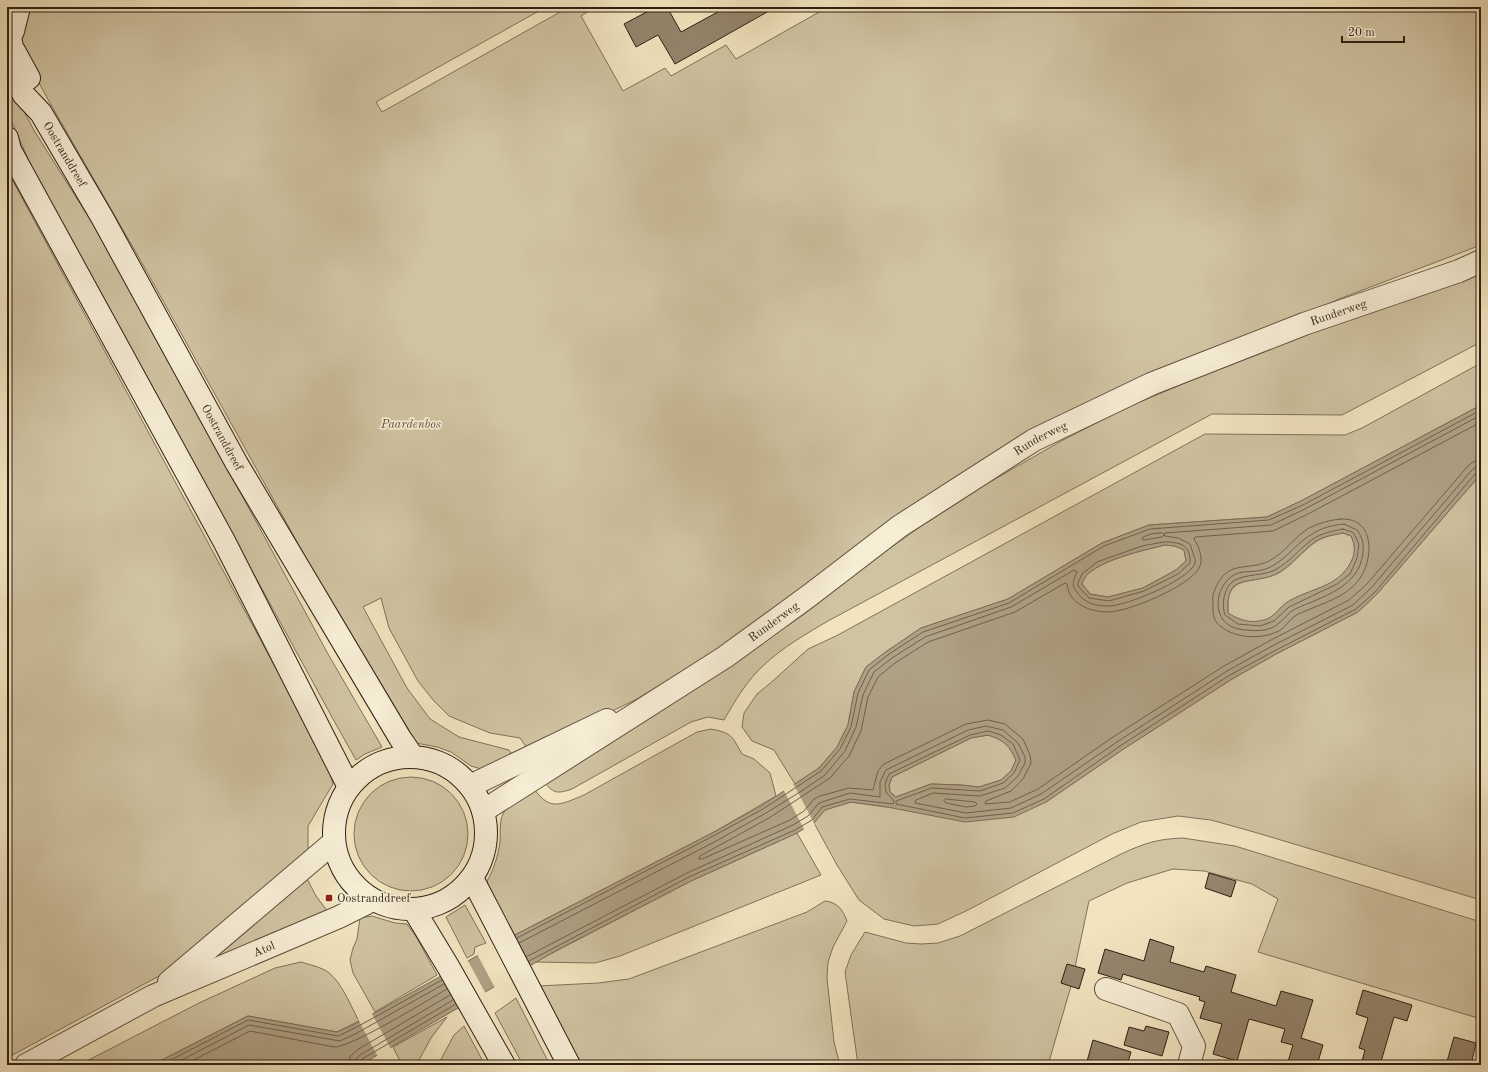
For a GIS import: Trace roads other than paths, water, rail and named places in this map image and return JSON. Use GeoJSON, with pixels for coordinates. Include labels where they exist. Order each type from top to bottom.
{"type":"FeatureCollection","features":[{"type":"Feature","properties":{"kind":"main road"},"geometry":{"type":"LineString","coordinates":[[8,40],[16,21],[19,7]]}},
{"type":"Feature","properties":{"kind":"main road","name":"Oostranddreef"},"geometry":{"type":"LineString","coordinates":[[8,40],[35,90],[41,113]]}},
{"type":"Feature","properties":{"kind":"main road","name":"Oostranddreef"},"geometry":{"type":"LineString","coordinates":[[7,65],[24,95],[41,113],[103,219],[237,464],[400,738],[413,757]]}},
{"type":"Feature","properties":{"kind":"main road"},"geometry":{"type":"LineString","coordinates":[[8,144],[224,541],[349,787]]}},
{"type":"Feature","properties":{"kind":"main road","name":"Runderweg"},"geometry":{"type":"LineString","coordinates":[[483,811],[725,657],[810,596],[900,526],[1034,440],[1151,384],[1304,324],[1481,261]]}},
{"type":"Feature","properties":{"kind":"main road","name":"Runderweg"},"geometry":{"type":"LineString","coordinates":[[470,786],[600,722],[648,706]]}},
{"type":"Feature","properties":{"kind":"main road"},"geometry":{"type":"LineString","coordinates":[[413,757],[439,763],[456,773],[470,786],[478,798],[483,811],[486,828],[485,846],[480,863],[472,878],[460,891],[446,901],[430,907],[414,910],[392,908],[373,900],[358,890],[346,876],[338,859],[334,842],[334,822],[339,804],[349,787],[362,774],[378,764],[395,759],[413,757]]}},
{"type":"Feature","properties":{"kind":"main road","name":"Atol"},"geometry":{"type":"LineString","coordinates":[[153,996],[334,842]]}},
{"type":"Feature","properties":{"kind":"main road"},"geometry":{"type":"LineString","coordinates":[[472,878],[569,1065]]}},
{"type":"Feature","properties":{"kind":"main road","name":"Atol"},"geometry":{"type":"LineString","coordinates":[[26,1065],[153,996],[339,917],[373,900]]}},
{"type":"Feature","properties":{"kind":"main road"},"geometry":{"type":"LineString","coordinates":[[414,910],[504,1065]]}},
{"type":"Feature","properties":{"kind":"main road"},"geometry":{"type":"LineString","coordinates":[[1106,989],[1178,1014],[1194,1046],[1189,1065]]}},
{"type":"Feature","properties":{"kind":"water"},"geometry":{"type":"Polygon","coordinates":[[[1481,405],[1481,474],[1377,594],[1358,612],[1278,653],[1232,679],[1122,750],[1046,802],[1014,817],[965,822],[887,807],[851,802],[825,810],[814,823],[797,833],[691,881],[557,950],[364,1063],[365,1065],[152,1065],[248,1016],[337,1032],[353,1025],[511,937],[714,832],[761,806],[819,768],[837,747],[848,725],[854,692],[866,667],[921,628],[1008,599],[1102,543],[1149,525],[1267,517],[1301,501],[1481,405]],[[1343,533],[1316,541],[1288,566],[1273,576],[1242,582],[1234,586],[1229,595],[1228,613],[1239,619],[1247,621],[1264,620],[1271,617],[1286,603],[1322,587],[1339,577],[1345,571],[1354,555],[1353,542],[1351,536],[1343,533]],[[1165,545],[1123,556],[1101,565],[1086,576],[1082,584],[1090,594],[1108,597],[1143,588],[1176,570],[1186,561],[1184,550],[1175,546],[1165,545]],[[988,735],[971,738],[892,777],[889,785],[890,792],[896,797],[931,784],[979,787],[1001,780],[1011,771],[1016,760],[1011,750],[1002,741],[988,735]]]}},
{"type":"Feature","properties":{"kind":"place","name":"Oostranddreef"},"geometry":{"type":"Point","coordinates":[329,898]}},
{"type":"Feature","properties":{"kind":"park label","name":"Paardenbos"},"geometry":{"type":"Point","coordinates":[411,424]}}]}
